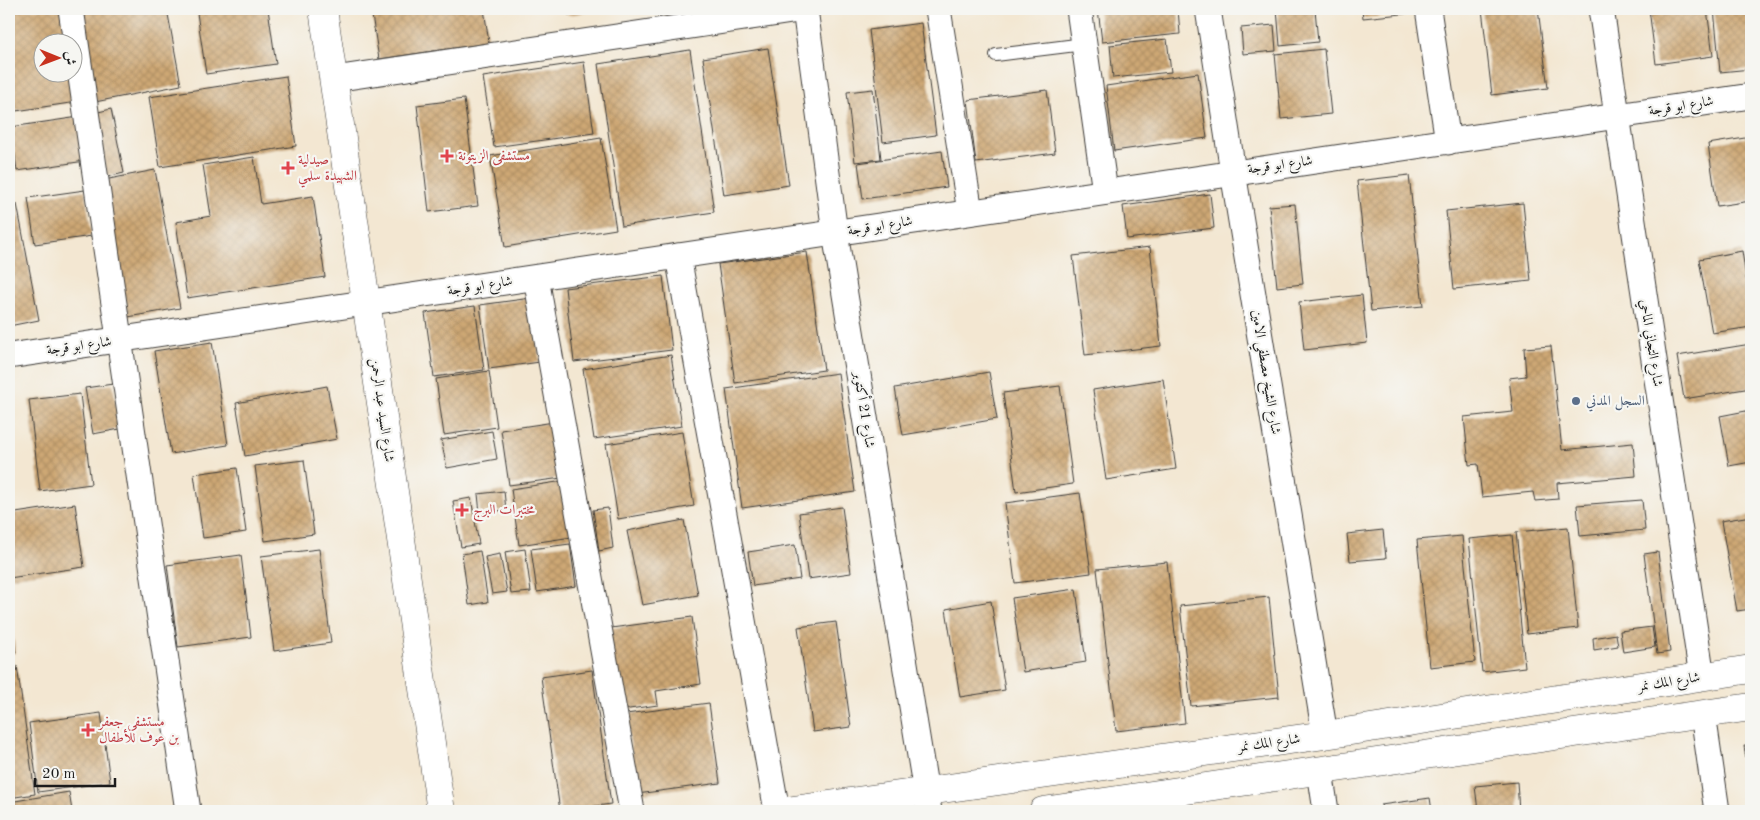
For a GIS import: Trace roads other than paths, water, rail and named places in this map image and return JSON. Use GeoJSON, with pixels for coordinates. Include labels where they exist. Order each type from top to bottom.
{"type":"FeatureCollection","features":[{"type":"Feature","properties":{"kind":"main road","name":"شارع السيد عبد الرحمن"},"geometry":{"type":"LineString","coordinates":[[323,9],[441,811]]}},
{"type":"Feature","properties":{"kind":"main road","name":"شارع المك نمر"},"geometry":{"type":"LineString","coordinates":[[786,811],[927,802],[1325,735],[1751,669]]}},
{"type":"Feature","properties":{"kind":"main road"},"geometry":{"type":"LineString","coordinates":[[1043,811],[1120,806],[1320,771],[1751,707]]}},
{"type":"Feature","properties":{"kind":"street"},"geometry":{"type":"LineString","coordinates":[[71,9],[188,811]]}},
{"type":"Feature","properties":{"kind":"street"},"geometry":{"type":"LineString","coordinates":[[334,79],[805,9]]}},
{"type":"Feature","properties":{"kind":"street","name":"شارع 21 أكتوبر"},"geometry":{"type":"LineString","coordinates":[[805,9],[835,233],[927,802]]}},
{"type":"Feature","properties":{"kind":"street"},"geometry":{"type":"LineString","coordinates":[[1079,9],[1105,192]]}},
{"type":"Feature","properties":{"kind":"street","name":"شارع الشيخ مصطفي الامين"},"geometry":{"type":"LineString","coordinates":[[1208,9],[1325,735]]}},
{"type":"Feature","properties":{"kind":"street"},"geometry":{"type":"LineString","coordinates":[[1428,9],[1448,142]]}},
{"type":"Feature","properties":{"kind":"street","name":"شارع التجاني الماحي"},"geometry":{"type":"LineString","coordinates":[[1601,9],[1702,676]]}},
{"type":"Feature","properties":{"kind":"street"},"geometry":{"type":"LineString","coordinates":[[938,10],[970,212]]}},
{"type":"Feature","properties":{"kind":"street","name":"شارع ابو قرجة"},"geometry":{"type":"LineString","coordinates":[[9,356],[1751,96]]}},
{"type":"Feature","properties":{"kind":"street"},"geometry":{"type":"LineString","coordinates":[[678,256],[777,811]]}},
{"type":"Feature","properties":{"kind":"street"},"geometry":{"type":"LineString","coordinates":[[536,278],[632,811]]}},
{"type":"Feature","properties":{"kind":"street"},"geometry":{"type":"LineString","coordinates":[[1703,714],[1718,811]]}},
{"type":"Feature","properties":{"kind":"street"},"geometry":{"type":"LineString","coordinates":[[1320,771],[1326,811]]}},
{"type":"Feature","properties":{"kind":"lane"},"geometry":{"type":"LineString","coordinates":[[996,55],[1084,44]]}},
{"type":"Feature","properties":{"kind":"place","name":"مستشفى الزيتونة"},"geometry":{"type":"Point","coordinates":[447,156]}},
{"type":"Feature","properties":{"kind":"place","name":"صيدلية الشهيدة سلمي"},"geometry":{"type":"Point","coordinates":[288,168]}},
{"type":"Feature","properties":{"kind":"place","name":"السجل المدني"},"geometry":{"type":"Point","coordinates":[1576,401]}},
{"type":"Feature","properties":{"kind":"place","name":"مختبرات البرج"},"geometry":{"type":"Point","coordinates":[462,510]}},
{"type":"Feature","properties":{"kind":"place","name":"مستشفى جعفر بن عوف للأطفال"},"geometry":{"type":"Point","coordinates":[88,730]}}]}
